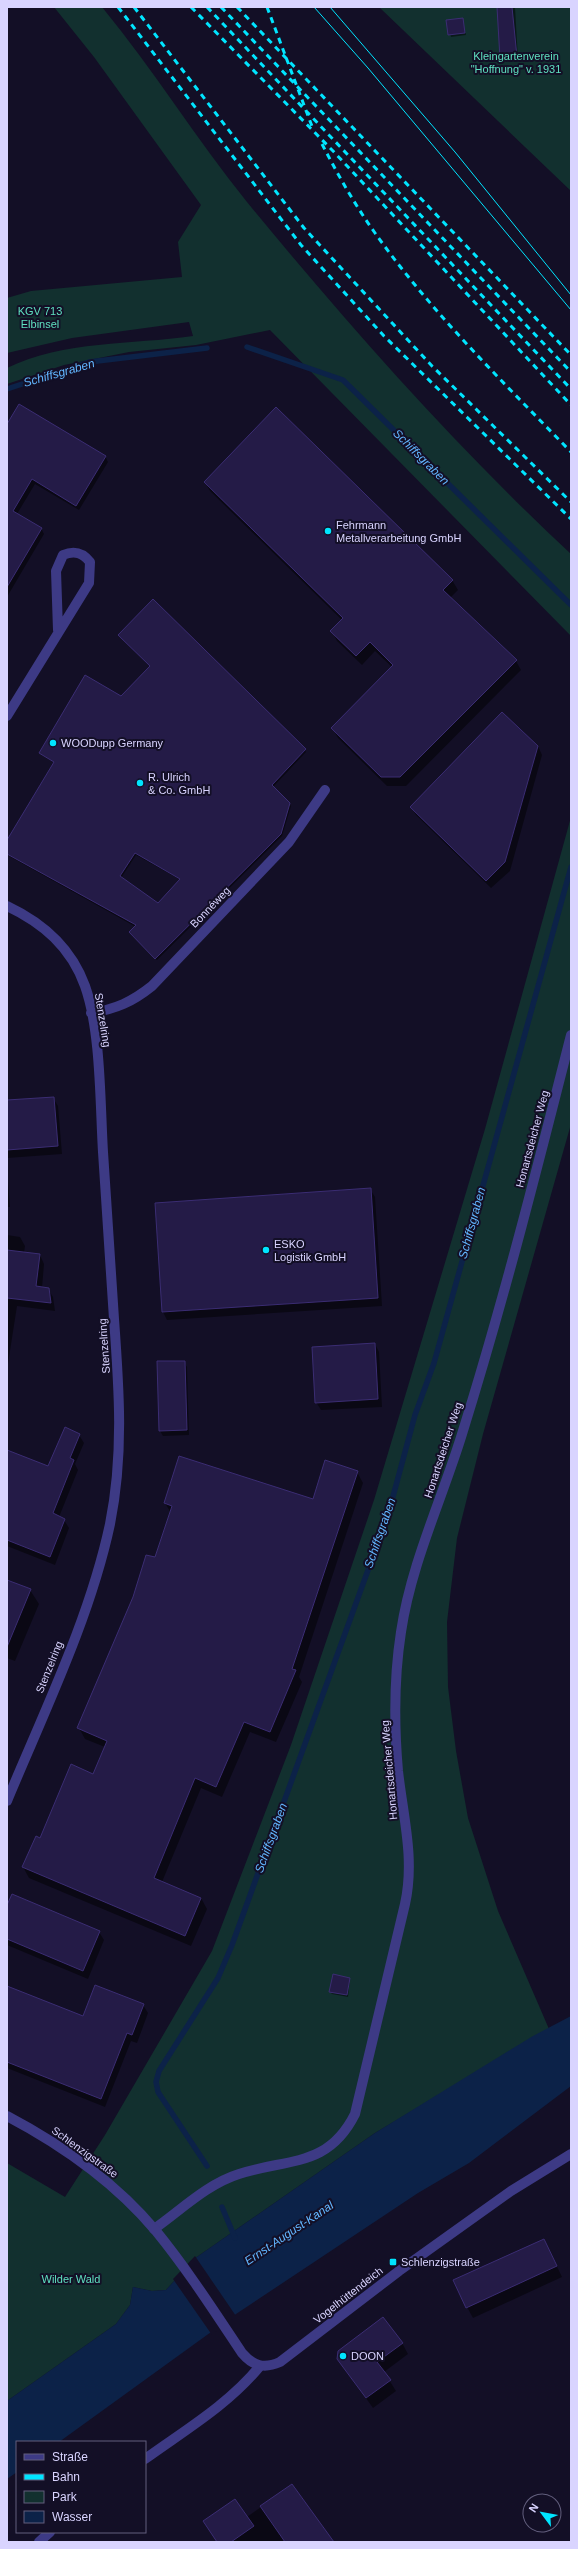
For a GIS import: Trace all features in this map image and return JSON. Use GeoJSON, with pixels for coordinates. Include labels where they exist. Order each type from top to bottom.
{"type":"FeatureCollection","features":[{"type":"Feature","properties":{"kind":"street"},"geometry":{"type":"LineString","coordinates":[[7,716],[58,630],[89,583],[91,575],[90,562],[82,554],[76,552],[63,555],[56,571],[58,630]]}},
{"type":"Feature","properties":{"kind":"street","name":"Bonnéweg"},"geometry":{"type":"LineString","coordinates":[[92,1013],[123,1006],[135,1000],[152,986],[289,842],[325,790]]}},
{"type":"Feature","properties":{"kind":"street","name":"Stenzelring"},"geometry":{"type":"LineString","coordinates":[[7,906],[33,920],[58,940],[68,954],[84,984],[92,1013],[119,1381],[118,1463],[110,1522],[92,1589],[7,1801]]}},
{"type":"Feature","properties":{"kind":"street","name":"Honartsdeicher Weg"},"geometry":{"type":"LineString","coordinates":[[154,2229],[207,2190],[239,2174],[289,2164],[319,2154],[341,2136],[355,2114],[408,1889],[410,1852],[396,1748],[395,1704],[401,1631],[415,1575],[462,1433],[501,1300],[571,1035]]}},
{"type":"Feature","properties":{"kind":"street","name":"Schlenzigstraße"},"geometry":{"type":"LineString","coordinates":[[7,2116],[36,2131],[92,2169],[154,2229],[179,2261],[248,2360],[260,2366]]}},
{"type":"Feature","properties":{"kind":"street","name":"Vogelhüttendeich"},"geometry":{"type":"LineString","coordinates":[[260,2366],[272,2365],[280,2362],[399,2271],[512,2191],[571,2154]]}},
{"type":"Feature","properties":{"kind":"street"},"geometry":{"type":"LineString","coordinates":[[146,2458],[218,2408],[246,2382],[260,2366]]}},
{"type":"Feature","properties":{"kind":"street"},"geometry":{"type":"LineString","coordinates":[[39,2542],[49,2533]]}},
{"type":"Feature","properties":{"kind":"green space","name":"KGV 713 Elbinsel"},"geometry":{"type":"Polygon","coordinates":[[[54,7],[102,7],[139,55],[228,178],[324,294],[444,428],[571,554],[571,636],[270,330],[196,345],[129,352],[64,365],[7,384],[7,368],[52,352],[98,345],[193,336],[189,322],[72,338],[7,353],[7,298],[31,291],[182,277],[178,242],[201,205],[94,57],[54,7]]]}},
{"type":"Feature","properties":{"kind":"green space","name":"Kleingartenverein \"Hoffnung\" v. 1931"},"geometry":{"type":"Polygon","coordinates":[[[379,7],[571,7],[571,191],[379,7]]]}},
{"type":"Feature","properties":{"kind":"green space","name":"Wilder Wald"},"geometry":{"type":"Polygon","coordinates":[[[571,817],[571,1124],[483,1434],[457,1538],[447,1622],[448,1687],[456,1751],[468,1818],[498,1911],[549,2029],[375,2133],[194,2259],[166,2290],[152,2291],[133,2287],[130,2305],[116,2324],[7,2401],[7,2163],[65,2197],[105,2135],[212,1951],[291,1745],[374,1500],[485,1129],[571,817]]]}},
{"type":"Feature","properties":{"kind":"water","name":"Ernst-August-Kanal"},"geometry":{"type":"Polygon","coordinates":[[[571,2016],[571,2086],[469,2163],[418,2193],[236,2314],[60,2441],[16,2441],[16,2473],[7,2479],[7,2401],[116,2324],[130,2305],[133,2287],[152,2291],[166,2290],[194,2259],[375,2133],[533,2036],[571,2016]]]}},
{"type":"Feature","properties":{"kind":"pier"},"geometry":{"type":"Polygon","coordinates":[[[195,2256],[236,2316],[212,2335],[173,2279],[195,2256]]]}},
{"type":"Feature","properties":{"kind":"building"},"geometry":{"type":"Polygon","coordinates":[[[497,7],[512,7],[517,57],[500,59],[497,7]]]}},
{"type":"Feature","properties":{"kind":"building"},"geometry":{"type":"Polygon","coordinates":[[[463,18],[465,33],[448,35],[446,20],[463,18]]]}},
{"type":"Feature","properties":{"kind":"building"},"geometry":{"type":"Polygon","coordinates":[[[19,404],[106,456],[76,506],[32,479],[13,511],[42,528],[7,587],[7,424],[19,404]]]}},
{"type":"Feature","properties":{"kind":"building","name":"Fehrmann Metallverarbeitung GmbH"},"geometry":{"type":"Polygon","coordinates":[[[276,407],[453,580],[443,590],[517,660],[400,777],[381,777],[331,728],[393,665],[370,642],[356,656],[330,631],[343,618],[204,482],[276,407]]]}},
{"type":"Feature","properties":{"kind":"building"},"geometry":{"type":"Polygon","coordinates":[[[153,599],[306,749],[272,785],[290,803],[281,834],[155,959],[129,932],[136,925],[7,854],[7,840],[54,762],[39,753],[85,675],[121,696],[150,666],[118,635],[153,599]],[[135,853],[120,876],[158,903],[180,879],[135,853]]]}},
{"type":"Feature","properties":{"kind":"building"},"geometry":{"type":"Polygon","coordinates":[[[502,712],[538,746],[505,862],[486,881],[410,807],[502,712]]]}},
{"type":"Feature","properties":{"kind":"building"},"geometry":{"type":"Polygon","coordinates":[[[54,1097],[58,1146],[7,1150],[7,1100],[54,1097]]]}},
{"type":"Feature","properties":{"kind":"building","name":"ESKO Logistik GmbH"},"geometry":{"type":"Polygon","coordinates":[[[371,1188],[378,1298],[162,1312],[155,1203],[371,1188]]]}},
{"type":"Feature","properties":{"kind":"building"},"geometry":{"type":"Polygon","coordinates":[[[7,1250],[40,1254],[36,1286],[49,1288],[51,1303],[7,1298],[7,1250]]]}},
{"type":"Feature","properties":{"kind":"building"},"geometry":{"type":"Polygon","coordinates":[[[375,1343],[378,1399],[315,1403],[312,1347],[375,1343]]]}},
{"type":"Feature","properties":{"kind":"building"},"geometry":{"type":"Polygon","coordinates":[[[157,1361],[185,1361],[187,1430],[159,1431],[157,1361]]]}},
{"type":"Feature","properties":{"kind":"building"},"geometry":{"type":"Polygon","coordinates":[[[65,1427],[80,1434],[70,1458],[74,1460],[53,1513],[65,1519],[50,1557],[7,1540],[7,1450],[48,1466],[65,1427]]]}},
{"type":"Feature","properties":{"kind":"building"},"geometry":{"type":"Polygon","coordinates":[[[179,1456],[313,1499],[325,1460],[358,1471],[292,1669],[296,1670],[270,1732],[244,1722],[216,1787],[195,1778],[154,1878],[201,1898],[185,1936],[22,1867],[36,1836],[40,1838],[71,1764],[93,1774],[107,1741],[77,1728],[133,1597],[146,1555],[155,1557],[172,1506],[164,1503],[179,1456]]]}},
{"type":"Feature","properties":{"kind":"building"},"geometry":{"type":"Polygon","coordinates":[[[7,1580],[31,1589],[7,1647],[7,1580]]]}},
{"type":"Feature","properties":{"kind":"building"},"geometry":{"type":"Polygon","coordinates":[[[12,1894],[100,1931],[83,1971],[7,1939],[7,1905],[12,1894]]]}},
{"type":"Feature","properties":{"kind":"building"},"geometry":{"type":"Polygon","coordinates":[[[333,1974],[350,1978],[347,1995],[329,1992],[333,1974]]]}},
{"type":"Feature","properties":{"kind":"building"},"geometry":{"type":"Polygon","coordinates":[[[95,1985],[144,2004],[132,2035],[127,2033],[101,2099],[7,2062],[7,1986],[83,2016],[95,1985]]]}},
{"type":"Feature","properties":{"kind":"building"},"geometry":{"type":"Polygon","coordinates":[[[544,2239],[557,2266],[466,2308],[453,2280],[544,2239]]]}},
{"type":"Feature","properties":{"kind":"building"},"geometry":{"type":"Polygon","coordinates":[[[383,2317],[403,2343],[377,2362],[391,2380],[366,2398],[337,2359],[338,2351],[383,2317]]]}},
{"type":"Feature","properties":{"kind":"building"},"geometry":{"type":"Polygon","coordinates":[[[292,2484],[334,2542],[285,2542],[260,2506],[292,2484]]]}},
{"type":"Feature","properties":{"kind":"building"},"geometry":{"type":"Polygon","coordinates":[[[235,2499],[254,2526],[231,2542],[217,2542],[203,2521],[235,2499]]]}},
{"type":"Feature","properties":{"kind":"waterway","name":"Schiffsgraben"},"geometry":{"type":"LineString","coordinates":[[247,347],[343,380],[571,605]]}},
{"type":"Feature","properties":{"kind":"waterway","name":"Schiffsgraben"},"geometry":{"type":"LineString","coordinates":[[7,389],[89,362],[207,348]]}},
{"type":"Feature","properties":{"kind":"waterway","name":"Schiffsgraben"},"geometry":{"type":"LineString","coordinates":[[207,2166],[158,2092],[156,2082],[159,2071],[218,1978],[232,1945],[388,1515],[415,1415],[434,1363],[571,867]]}},
{"type":"Feature","properties":{"kind":"waterway","name":"Schiffsgraben"},"geometry":{"type":"LineString","coordinates":[[222,2207],[235,2238]]}},
{"type":"Feature","properties":{"kind":"tram line"},"geometry":{"type":"LineString","coordinates":[[314,7],[368,68],[571,310]]}},
{"type":"Feature","properties":{"kind":"tram line"},"geometry":{"type":"LineString","coordinates":[[330,7],[455,152],[571,295]]}},
{"type":"Feature","properties":{"kind":"railway"},"geometry":{"type":"LineString","coordinates":[[118,7],[301,245],[384,336],[571,519]]}},
{"type":"Feature","properties":{"kind":"railway"},"geometry":{"type":"LineString","coordinates":[[134,7],[304,228],[432,366],[571,502]]}},
{"type":"Feature","properties":{"kind":"railway"},"geometry":{"type":"LineString","coordinates":[[191,7],[334,152],[571,405]]}},
{"type":"Feature","properties":{"kind":"railway"},"geometry":{"type":"LineString","coordinates":[[207,7],[571,389]]}},
{"type":"Feature","properties":{"kind":"railway"},"geometry":{"type":"LineString","coordinates":[[221,7],[571,372]]}},
{"type":"Feature","properties":{"kind":"railway"},"geometry":{"type":"LineString","coordinates":[[237,7],[571,355]]}},
{"type":"Feature","properties":{"kind":"railway"},"geometry":{"type":"LineString","coordinates":[[267,7],[313,129]]}},
{"type":"Feature","properties":{"kind":"railway"},"geometry":{"type":"LineString","coordinates":[[322,144],[347,190],[397,263],[444,319],[571,452]]}},
{"type":"Feature","properties":{"kind":"place","name":"Fehrmann Metallverarbeitung GmbH"},"geometry":{"type":"Point","coordinates":[328,531]}},
{"type":"Feature","properties":{"kind":"place","name":"WOODupp Germany"},"geometry":{"type":"Point","coordinates":[53,743]}},
{"type":"Feature","properties":{"kind":"place","name":"R. Ulrich & Co. GmbH"},"geometry":{"type":"Point","coordinates":[140,783]}},
{"type":"Feature","properties":{"kind":"place","name":"ESKO Logistik GmbH"},"geometry":{"type":"Point","coordinates":[266,1250]}},
{"type":"Feature","properties":{"kind":"place","name":"Schlenzigstraße"},"geometry":{"type":"Point","coordinates":[393,2262]}},
{"type":"Feature","properties":{"kind":"place","name":"DOON"},"geometry":{"type":"Point","coordinates":[343,2356]}}]}
